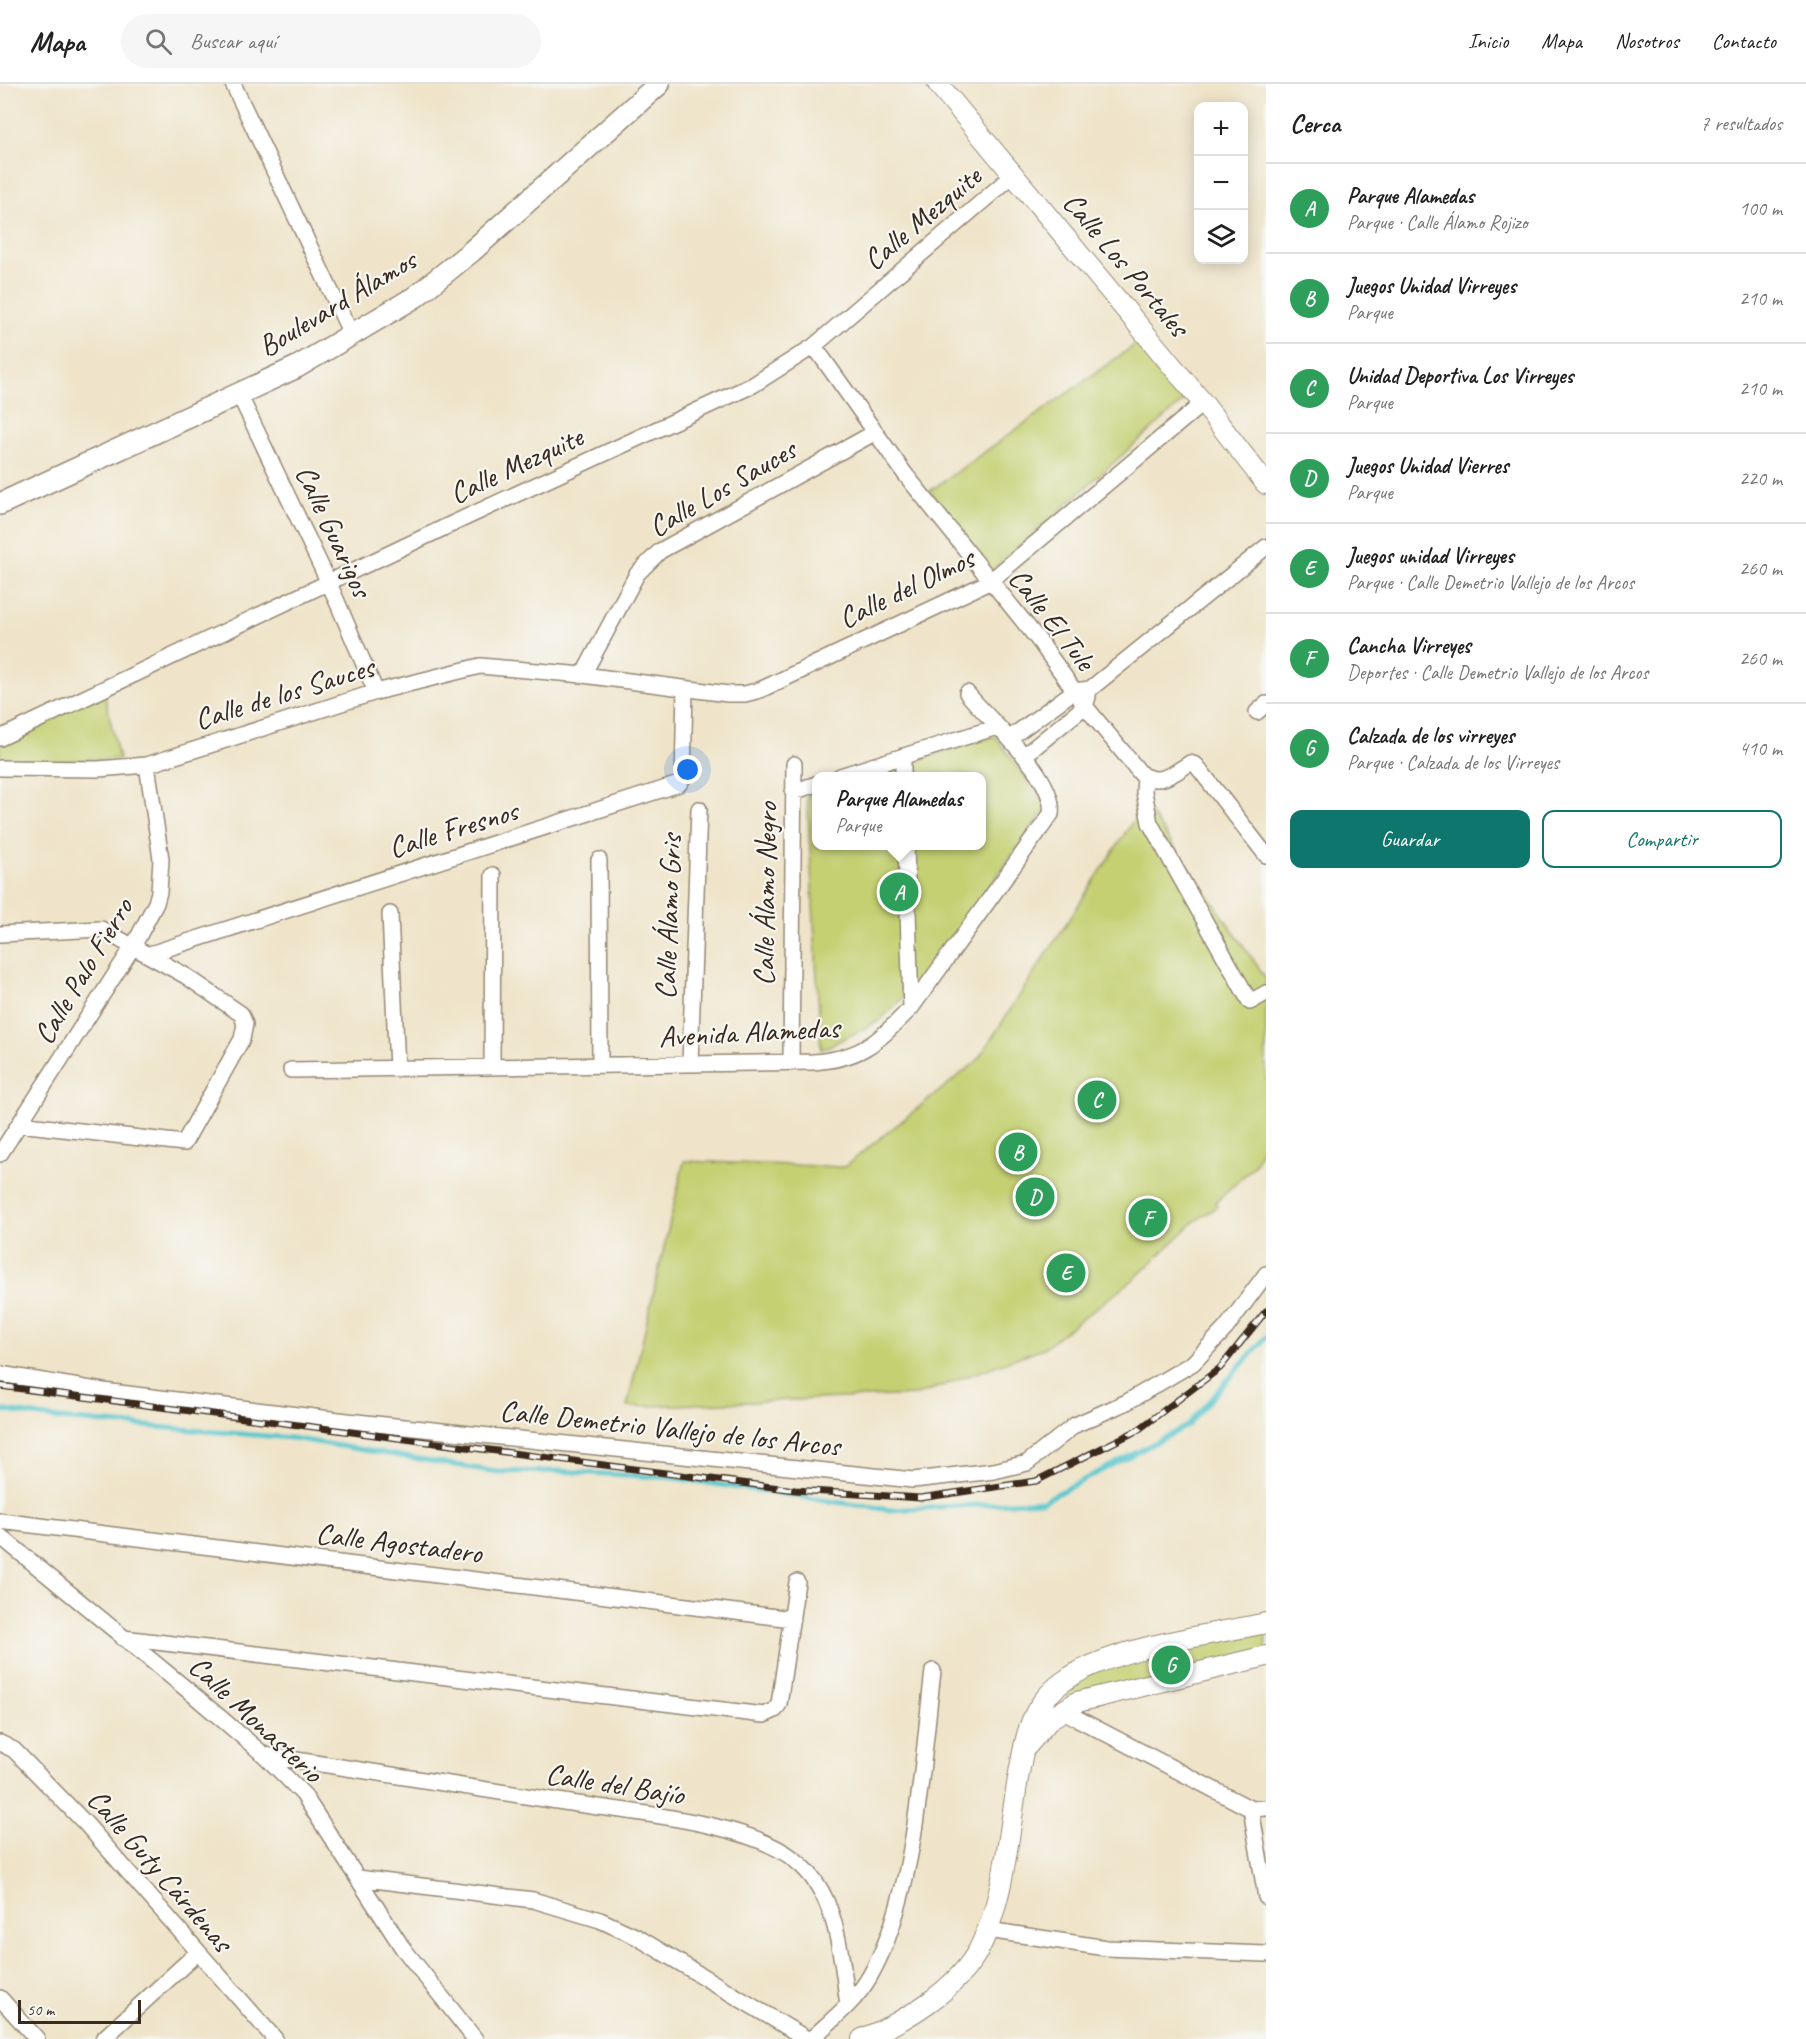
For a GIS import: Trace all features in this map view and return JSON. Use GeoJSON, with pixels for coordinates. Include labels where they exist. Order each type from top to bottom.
{"type":"FeatureCollection","features":[{"type":"Feature","properties":{"kind":"main road","name":"Boulevard Álamos"},"geometry":{"type":"LineString","coordinates":[[0,504],[297,367],[415,297],[464,258],[659,84]]}},
{"type":"Feature","properties":{"kind":"street"},"geometry":{"type":"LineString","coordinates":[[233,84],[352,336]]}},
{"type":"Feature","properties":{"kind":"street","name":"Calle Los Portales"},"geometry":{"type":"LineString","coordinates":[[938,84],[1203,403],[1266,484]]}},
{"type":"Feature","properties":{"kind":"street","name":"Calle Mezquite"},"geometry":{"type":"LineString","coordinates":[[0,738],[753,385],[814,346],[1013,175]]}},
{"type":"Feature","properties":{"kind":"street","name":"Calle El Tule"},"geometry":{"type":"LineString","coordinates":[[814,346],[874,433],[989,582],[1040,642],[1085,706],[1146,777]]}},
{"type":"Feature","properties":{"kind":"street","name":"Calle Guarigos"},"geometry":{"type":"LineString","coordinates":[[239,394],[329,583],[376,692]]}},
{"type":"Feature","properties":{"kind":"street","name":"Calle del Olmos"},"geometry":{"type":"LineString","coordinates":[[583,675],[728,694],[745,694],[760,690],[989,582],[1203,403]]}},
{"type":"Feature","properties":{"kind":"street","name":"Calle Los Sauces"},"geometry":{"type":"LineString","coordinates":[[583,675],[637,574],[660,551],[874,433]]}},
{"type":"Feature","properties":{"kind":"street"},"geometry":{"type":"LineString","coordinates":[[1010,738],[1074,691],[1090,689],[1266,548]]}},
{"type":"Feature","properties":{"kind":"street","name":"Calle de los Sauces"},"geometry":{"type":"LineString","coordinates":[[0,768],[98,769],[147,765],[376,692],[480,666],[583,675]]}},
{"type":"Feature","properties":{"kind":"street","name":"Calle Fresnos"},"geometry":{"type":"LineString","coordinates":[[150,954],[679,784],[683,778],[685,688]]}},
{"type":"Feature","properties":{"kind":"street"},"geometry":{"type":"LineString","coordinates":[[1024,755],[1085,706],[1090,689]]}},
{"type":"Feature","properties":{"kind":"street","name":"Avenida Alamedas"},"geometry":{"type":"LineString","coordinates":[[291,1070],[831,1061],[852,1057],[883,1035],[911,1008],[1051,814],[1051,798],[1024,755],[968,693]]}},
{"type":"Feature","properties":{"kind":"street"},"geometry":{"type":"LineString","coordinates":[[855,772],[997,727]]}},
{"type":"Feature","properties":{"kind":"street"},"geometry":{"type":"LineString","coordinates":[[903,756],[903,772]]}},
{"type":"Feature","properties":{"kind":"street"},"geometry":{"type":"LineString","coordinates":[[1266,855],[1196,765],[1190,763],[1159,780],[1146,777],[1144,792],[1150,824],[1250,1002],[1266,993]]}},
{"type":"Feature","properties":{"kind":"street","name":"Calle Álamo Negro"},"geometry":{"type":"LineString","coordinates":[[791,1061],[794,764]]}},
{"type":"Feature","properties":{"kind":"street","name":"Calle Palo Fierro"},"geometry":{"type":"LineString","coordinates":[[0,1154],[134,945],[156,903],[161,859],[147,765]]}},
{"type":"Feature","properties":{"kind":"street"},"geometry":{"type":"LineString","coordinates":[[794,792],[812,785]]}},
{"type":"Feature","properties":{"kind":"street","name":"Calle Álamo Gris"},"geometry":{"type":"LineString","coordinates":[[690,1064],[699,809]]}},
{"type":"Feature","properties":{"kind":"street"},"geometry":{"type":"LineString","coordinates":[[906,850],[911,1008]]}},
{"type":"Feature","properties":{"kind":"street"},"geometry":{"type":"LineString","coordinates":[[599,860],[600,1064]]}},
{"type":"Feature","properties":{"kind":"street"},"geometry":{"type":"LineString","coordinates":[[492,1067],[493,875]]}},
{"type":"Feature","properties":{"kind":"street"},"geometry":{"type":"LineString","coordinates":[[390,914],[397,1069]]}},
{"type":"Feature","properties":{"kind":"street"},"geometry":{"type":"LineString","coordinates":[[0,934],[101,929],[150,954],[227,1003],[241,1014],[245,1024],[242,1039],[184,1143],[19,1124]]}},
{"type":"Feature","properties":{"kind":"street","name":"Calle Demetrio Vallejo de los Arcos"},"geometry":{"type":"LineString","coordinates":[[0,1374],[103,1391],[347,1421],[913,1480],[994,1471],[1028,1463],[1075,1425],[1127,1402],[1193,1363],[1226,1328],[1266,1274]]}},
{"type":"Feature","properties":{"kind":"street","name":"Calle Agostadero"},"geometry":{"type":"LineString","coordinates":[[0,1521],[792,1619]]}},
{"type":"Feature","properties":{"kind":"street","name":"Calle Monasterio"},"geometry":{"type":"LineString","coordinates":[[0,1536],[264,1755],[309,1803],[402,1947],[475,2039]]}},
{"type":"Feature","properties":{"kind":"street"},"geometry":{"type":"LineString","coordinates":[[123,1638],[764,1715],[775,1710],[779,1704],[797,1582]]}},
{"type":"Feature","properties":{"kind":"street"},"geometry":{"type":"LineString","coordinates":[[862,2039],[904,2017],[950,1984],[968,1965],[988,1930],[997,1898],[1023,1750],[1031,1718],[1039,1704],[1071,1676],[1125,1654],[1266,1623]]}},
{"type":"Feature","properties":{"kind":"street"},"geometry":{"type":"LineString","coordinates":[[1023,1750],[1061,1710],[1077,1702],[1266,1656]]}},
{"type":"Feature","properties":{"kind":"street"},"geometry":{"type":"LineString","coordinates":[[358,1878],[533,1900],[600,1920],[637,1937],[809,2039],[848,2005],[871,1976],[897,1908],[914,1831],[933,1671]]}},
{"type":"Feature","properties":{"kind":"street"},"geometry":{"type":"LineString","coordinates":[[1061,1710],[1258,1809],[1266,1897]]}},
{"type":"Feature","properties":{"kind":"street","name":"Calle Guty Cárdenas"},"geometry":{"type":"LineString","coordinates":[[0,1743],[14,1750],[86,1824],[272,2038]]}},
{"type":"Feature","properties":{"kind":"street","name":"Calle del Bajío"},"geometry":{"type":"LineString","coordinates":[[264,1755],[656,1816],[742,1834],[774,1846],[797,1861],[824,1897],[841,1952],[848,2005]]}},
{"type":"Feature","properties":{"kind":"street"},"geometry":{"type":"LineString","coordinates":[[988,1930],[1106,1948],[1266,1954]]}},
{"type":"Feature","properties":{"kind":"street"},"geometry":{"type":"LineString","coordinates":[[103,2039],[197,1953]]}},
{"type":"Feature","properties":{"kind":"street"},"geometry":{"type":"LineString","coordinates":[[0,1998],[37,2039]]}},
{"type":"Feature","properties":{"kind":"green space"},"geometry":{"type":"Polygon","coordinates":[[[1139,342],[1187,398],[991,571],[930,491],[1139,342]]]}},
{"type":"Feature","properties":{"kind":"green space"},"geometry":{"type":"Polygon","coordinates":[[[104,692],[119,759],[0,764],[0,742],[104,692]]]}},
{"type":"Feature","properties":{"kind":"green space"},"geometry":{"type":"Polygon","coordinates":[[[995,736],[1047,807],[923,978],[879,1021],[821,1050],[807,795],[812,793],[812,850],[986,850],[986,772],[880,772],[995,736]]]}},
{"type":"Feature","properties":{"kind":"green space"},"geometry":{"type":"Polygon","coordinates":[[[1144,804],[1266,978],[1266,1140],[1254,1166],[1215,1203],[1217,1207],[1195,1221],[1133,1280],[1043,1348],[917,1395],[627,1407],[684,1161],[844,1167],[977,1061],[1144,804]]]}},
{"type":"Feature","properties":{"kind":"green space"},"geometry":{"type":"Polygon","coordinates":[[[1266,1626],[1266,1660],[1077,1706],[1061,1690],[1086,1671],[1266,1626]]]}},
{"type":"Feature","properties":{"kind":"waterway"},"geometry":{"type":"LineString","coordinates":[[0,1410],[60,1419],[291,1438],[497,1472],[558,1471],[674,1478],[890,1510],[1043,1501],[1187,1426],[1266,1337]]}},
{"type":"Feature","properties":{"kind":"railway"},"geometry":{"type":"LineString","coordinates":[[0,1386],[795,1490],[920,1498],[1036,1481],[1138,1430],[1220,1368],[1266,1311]]}},
{"type":"Feature","properties":{"kind":"place","name":"Parque Alamedas"},"geometry":{"type":"Point","coordinates":[899,892]}},
{"type":"Feature","properties":{"kind":"place","name":"Unidad Deportiva Los Virreyes"},"geometry":{"type":"Point","coordinates":[1097,1100]}},
{"type":"Feature","properties":{"kind":"place","name":"Juegos Unidad Virreyes"},"geometry":{"type":"Point","coordinates":[1018,1152]}},
{"type":"Feature","properties":{"kind":"place","name":"Juegos Unidad Vierres"},"geometry":{"type":"Point","coordinates":[1035,1197]}},
{"type":"Feature","properties":{"kind":"place","name":"Cancha Virreyes"},"geometry":{"type":"Point","coordinates":[1148,1218]}},
{"type":"Feature","properties":{"kind":"place","name":"Juegos unidad Virreyes"},"geometry":{"type":"Point","coordinates":[1066,1273]}},
{"type":"Feature","properties":{"kind":"place","name":"Calzada de los virreyes"},"geometry":{"type":"Point","coordinates":[1171,1665]}}]}
